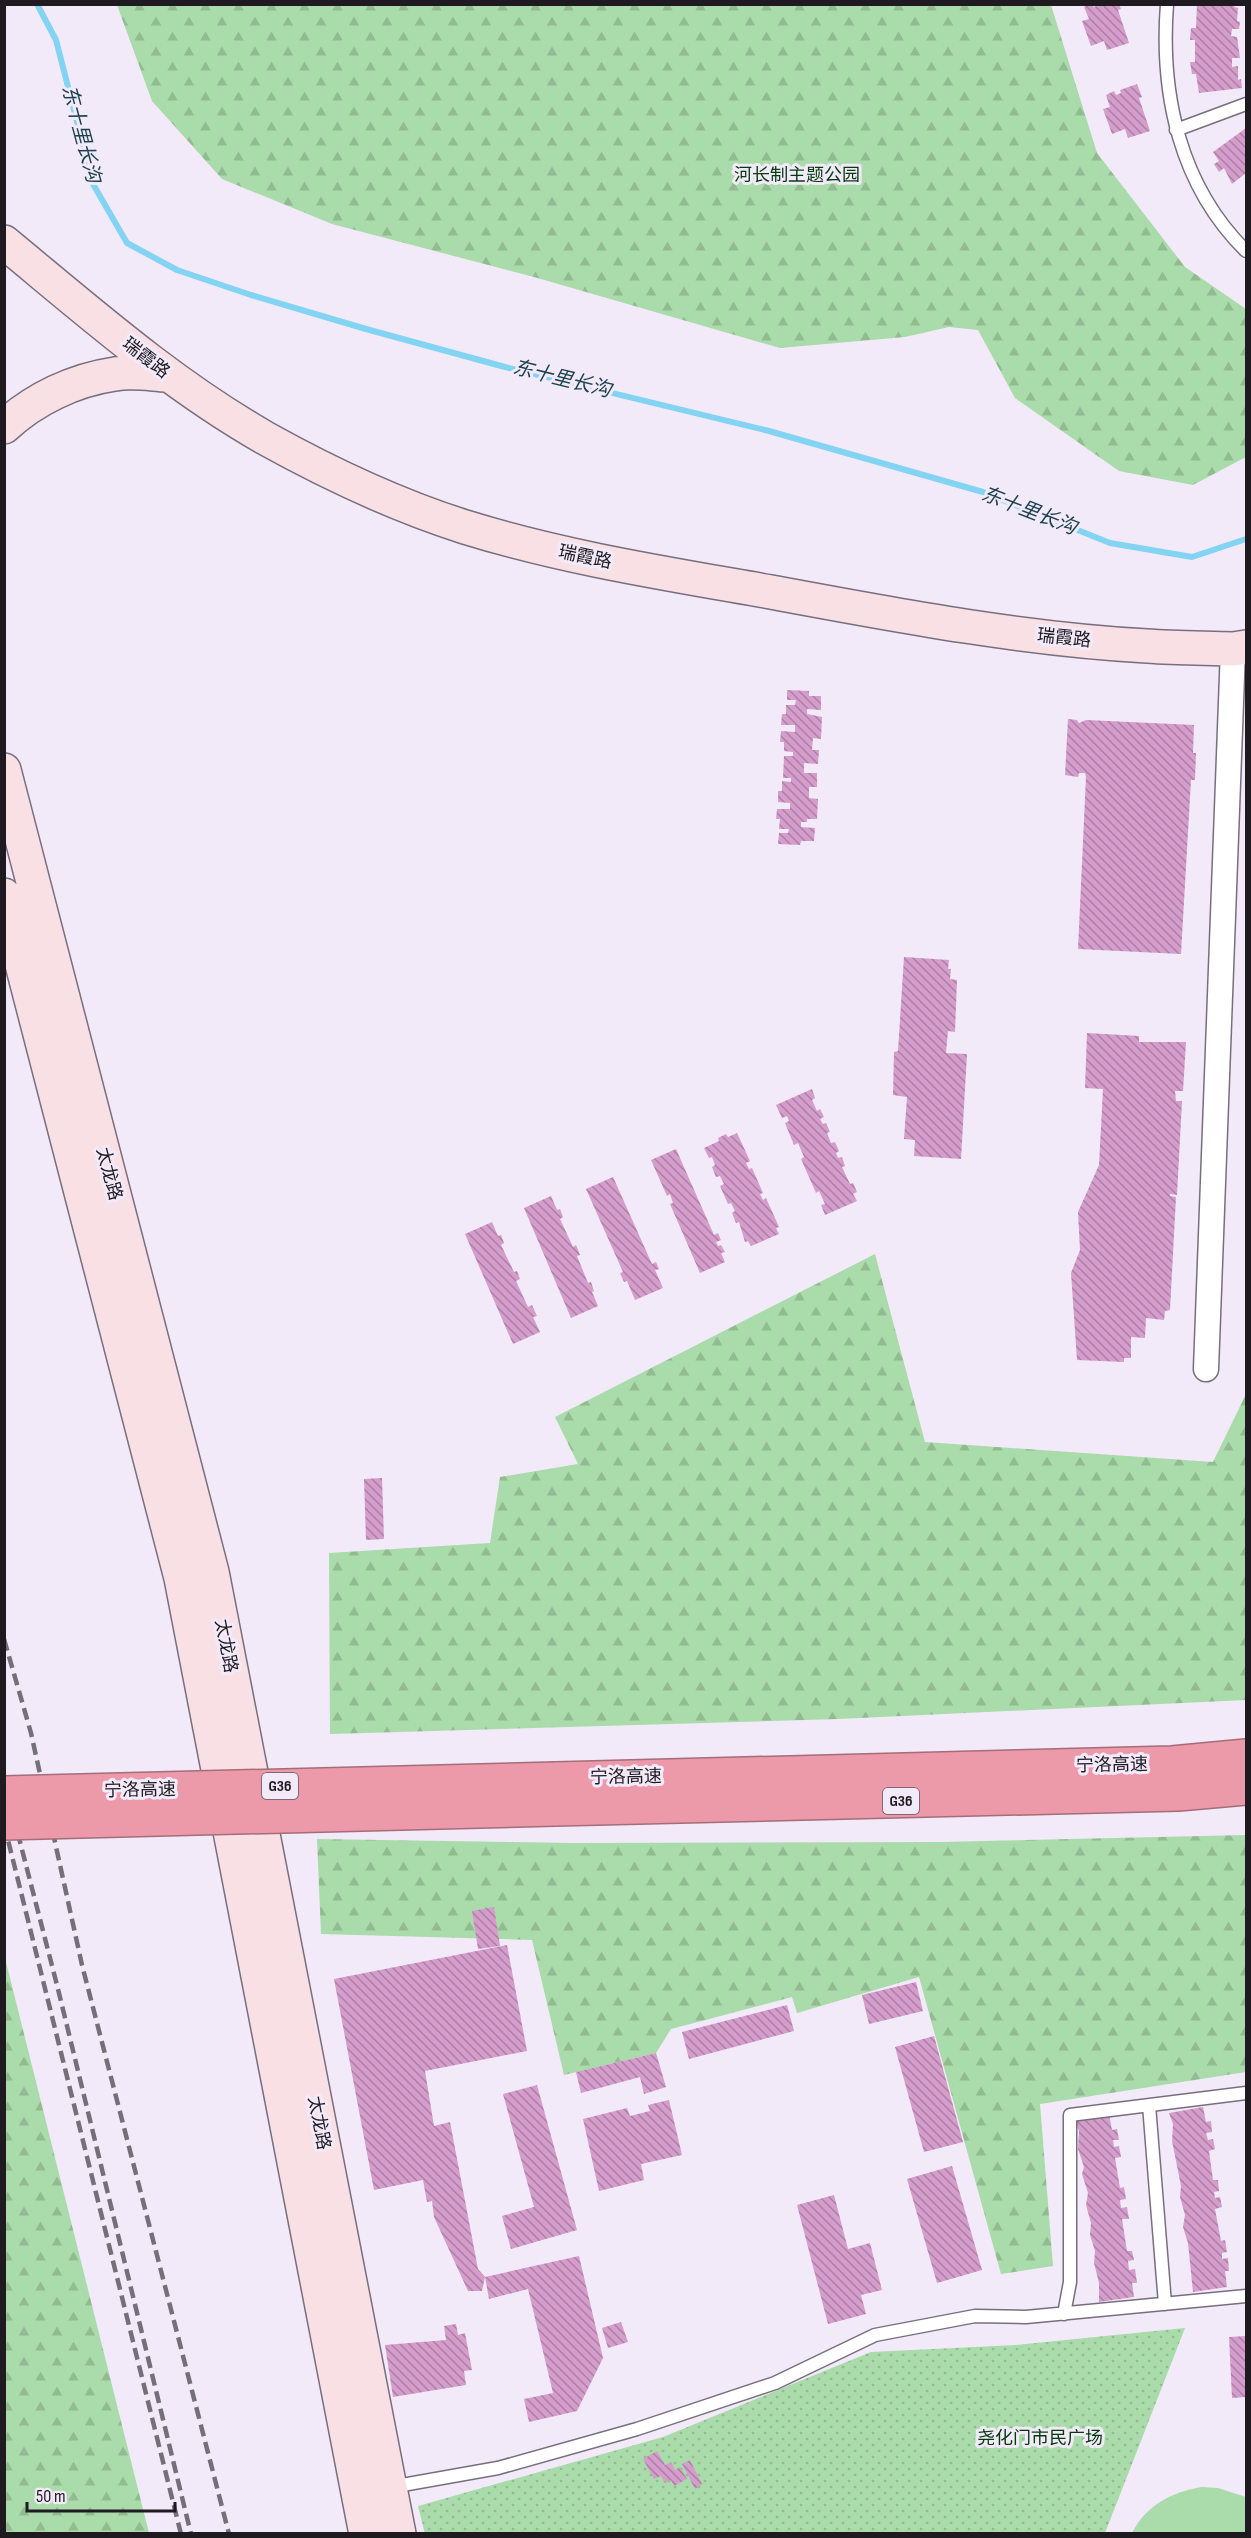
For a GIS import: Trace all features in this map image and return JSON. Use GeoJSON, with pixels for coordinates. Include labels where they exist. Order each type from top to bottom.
{"type":"FeatureCollection","features":[{"type":"Feature","properties":{"kind":"highway","name":"宁洛高速"},"geometry":{"type":"LineString","coordinates":[[4,1823],[1172,1763],[1246,1756]]}},
{"type":"Feature","properties":{"kind":"highway","name":"宁洛高速"},"geometry":{"type":"LineString","coordinates":[[4,1793],[1178,1794],[1246,1788]]}},
{"type":"Feature","properties":{"kind":"main road","name":"瑞霞路"},"geometry":{"type":"LineString","coordinates":[[4,242],[166,375],[267,439],[370,491],[463,526],[581,557],[887,613],[1044,636],[1146,646],[1240,648]]}},
{"type":"Feature","properties":{"kind":"main road"},"geometry":{"type":"LineString","coordinates":[[4,427],[32,404],[59,390],[116,373],[166,375]]}},
{"type":"Feature","properties":{"kind":"main road","name":"太龙路"},"geometry":{"type":"LineString","coordinates":[[4,770],[212,1572],[399,2534]]}},
{"type":"Feature","properties":{"kind":"main road","name":"太龙路"},"geometry":{"type":"LineString","coordinates":[[4,895],[181,1578],[366,2534]]}},
{"type":"Feature","properties":{"kind":"street"},"geometry":{"type":"LineString","coordinates":[[1206,1369],[1240,648]]}},
{"type":"Feature","properties":{"kind":"lane"},"geometry":{"type":"LineString","coordinates":[[1167,4],[1166,68],[1176,130],[1204,199],[1219,221],[1246,251]]}},
{"type":"Feature","properties":{"kind":"lane"},"geometry":{"type":"LineString","coordinates":[[1176,130],[1246,104]]}},
{"type":"Feature","properties":{"kind":"lane"},"geometry":{"type":"LineString","coordinates":[[1064,2314],[1070,2282],[1070,2115],[1246,2093]]}},
{"type":"Feature","properties":{"kind":"lane"},"geometry":{"type":"LineString","coordinates":[[1149,2105],[1164,2304]]}},
{"type":"Feature","properties":{"kind":"lane"},"geometry":{"type":"LineString","coordinates":[[390,2487],[498,2468],[637,2429],[775,2383],[875,2335],[975,2316],[1026,2317],[1246,2296]]}},
{"type":"Feature","properties":{"kind":"green space","name":"河长制主题公园"},"geometry":{"type":"Polygon","coordinates":[[[117,5],[1051,5],[1097,153],[1185,267],[1246,309],[1246,457],[1193,485],[1119,471],[1015,398],[978,330],[949,327],[905,337],[780,348],[534,277],[332,224],[222,179],[152,101],[117,5]]]}},
{"type":"Feature","properties":{"kind":"green space"},"geometry":{"type":"Polygon","coordinates":[[[875,1254],[925,1442],[1213,1462],[1246,1394],[1246,1700],[838,1719],[330,1734],[329,1553],[490,1543],[500,1477],[578,1464],[555,1417],[875,1254]]]}},
{"type":"Feature","properties":{"kind":"green space"},"geometry":{"type":"Polygon","coordinates":[[[1246,1835],[1246,2072],[1040,2104],[1053,2266],[1001,2274],[919,1977],[797,2013],[792,1997],[671,2029],[656,2053],[564,2075],[532,1940],[321,1934],[317,1839],[575,1843],[941,1842],[1246,1835]]]}},
{"type":"Feature","properties":{"kind":"green space"},"geometry":{"type":"Polygon","coordinates":[[[5,1958],[149,2533],[5,2533],[5,1958]]]}},
{"type":"Feature","properties":{"kind":"green space","name":"尧化门市民广场"},"geometry":{"type":"Polygon","coordinates":[[[1185,2328],[1105,2533],[425,2534],[418,2506],[663,2437],[871,2352],[1016,2345],[1185,2328]]]}},
{"type":"Feature","properties":{"kind":"green space"},"geometry":{"type":"Polygon","coordinates":[[[1202,2487],[1218,2488],[1246,2497],[1246,2533],[1132,2533],[1152,2507],[1161,2501],[1180,2492],[1202,2487]]]}},
{"type":"Feature","properties":{"kind":"building"},"geometry":{"type":"Polygon","coordinates":[[[1091,4],[1094,7],[1100,4],[1119,4],[1121,9],[1118,10],[1129,43],[1107,50],[1104,41],[1091,46],[1082,21],[1089,19],[1084,7],[1091,4]]]}},
{"type":"Feature","properties":{"kind":"building"},"geometry":{"type":"Polygon","coordinates":[[[1197,4],[1235,4],[1234,7],[1238,8],[1239,29],[1232,29],[1231,36],[1237,37],[1240,58],[1232,58],[1232,67],[1238,66],[1238,80],[1241,79],[1242,88],[1199,93],[1196,74],[1192,74],[1190,62],[1195,62],[1195,40],[1190,40],[1191,28],[1196,28],[1197,4]]]}},
{"type":"Feature","properties":{"kind":"building"},"geometry":{"type":"Polygon","coordinates":[[[1137,84],[1142,97],[1139,98],[1150,131],[1128,138],[1125,129],[1112,134],[1103,109],[1110,107],[1106,95],[1114,91],[1116,95],[1121,93],[1120,90],[1137,84]]]}},
{"type":"Feature","properties":{"kind":"building"},"geometry":{"type":"Polygon","coordinates":[[[1246,128],[1246,173],[1232,184],[1224,168],[1219,172],[1214,164],[1219,161],[1213,152],[1246,128]]]}},
{"type":"Feature","properties":{"kind":"building"},"geometry":{"type":"Polygon","coordinates":[[[787,690],[809,691],[809,696],[821,696],[821,710],[807,709],[807,714],[822,717],[821,739],[813,738],[812,750],[819,750],[818,764],[804,763],[804,773],[817,773],[817,787],[809,787],[809,798],[818,799],[817,819],[807,819],[807,822],[801,822],[801,827],[815,828],[814,841],[801,841],[800,845],[778,844],[779,833],[788,833],[789,829],[779,829],[780,819],[776,819],[777,809],[790,809],[790,803],[778,802],[778,791],[782,791],[782,781],[791,782],[791,778],[783,778],[784,756],[793,756],[793,752],[784,751],[784,742],[780,742],[781,731],[795,732],[795,725],[781,725],[782,714],[786,714],[786,705],[795,705],[796,700],[787,700],[787,690]]]}},
{"type":"Feature","properties":{"kind":"building"},"geometry":{"type":"Polygon","coordinates":[[[1068,719],[1077,720],[1079,723],[1086,720],[1194,725],[1195,780],[1191,780],[1181,954],[1078,949],[1086,777],[1085,773],[1079,773],[1078,777],[1065,775],[1068,719]]]}},
{"type":"Feature","properties":{"kind":"building"},"geometry":{"type":"Polygon","coordinates":[[[904,957],[949,960],[950,979],[957,980],[955,1032],[948,1031],[946,1053],[967,1054],[961,1159],[914,1156],[915,1140],[904,1139],[907,1097],[893,1095],[894,1052],[898,1051],[904,957]]]}},
{"type":"Feature","properties":{"kind":"building"},"geometry":{"type":"Polygon","coordinates":[[[1087,1033],[1139,1036],[1139,1042],[1186,1042],[1183,1091],[1175,1091],[1176,1101],[1182,1101],[1177,1195],[1170,1194],[1176,1197],[1170,1310],[1165,1311],[1164,1320],[1146,1318],[1145,1338],[1131,1337],[1131,1358],[1124,1358],[1124,1362],[1077,1360],[1071,1273],[1080,1250],[1078,1212],[1099,1165],[1103,1089],[1085,1088],[1087,1033]]]}},
{"type":"Feature","properties":{"kind":"building"},"geometry":{"type":"Polygon","coordinates":[[[812,1089],[815,1098],[812,1100],[817,1111],[820,1109],[824,1117],[820,1119],[823,1124],[826,1123],[831,1143],[835,1142],[839,1151],[836,1153],[838,1158],[842,1157],[845,1166],[842,1167],[850,1184],[853,1183],[857,1192],[853,1194],[857,1201],[825,1215],[821,1205],[825,1204],[819,1191],[816,1193],[801,1159],[804,1157],[798,1143],[794,1145],[785,1123],[789,1121],[787,1116],[782,1118],[776,1105],[812,1089]]]}},
{"type":"Feature","properties":{"kind":"building"},"geometry":{"type":"Polygon","coordinates":[[[737,1133],[750,1161],[746,1163],[749,1169],[752,1168],[763,1193],[760,1194],[763,1200],[766,1198],[779,1227],[776,1228],[779,1234],[751,1246],[748,1241],[745,1242],[739,1222],[736,1223],[732,1213],[735,1211],[731,1203],[728,1204],[720,1186],[724,1184],[720,1176],[716,1177],[712,1167],[715,1165],[712,1157],[709,1158],[704,1148],[719,1141],[718,1138],[726,1134],[728,1137],[737,1133]]]}},
{"type":"Feature","properties":{"kind":"building"},"geometry":{"type":"Polygon","coordinates":[[[676,1149],[714,1235],[718,1233],[721,1240],[716,1242],[725,1252],[721,1253],[725,1262],[700,1273],[670,1204],[673,1203],[670,1194],[667,1196],[651,1160],[676,1149]]]}},
{"type":"Feature","properties":{"kind":"building"},"geometry":{"type":"Polygon","coordinates":[[[613,1177],[652,1264],[656,1262],[659,1269],[655,1270],[663,1288],[635,1300],[627,1281],[624,1282],[620,1273],[623,1272],[586,1189],[613,1177]]]}},
{"type":"Feature","properties":{"kind":"building"},"geometry":{"type":"Polygon","coordinates":[[[551,1196],[557,1210],[560,1209],[563,1217],[560,1219],[573,1247],[576,1245],[580,1255],[577,1256],[588,1283],[591,1282],[594,1291],[592,1292],[598,1306],[571,1318],[524,1208],[551,1196]]]}},
{"type":"Feature","properties":{"kind":"building"},"geometry":{"type":"Polygon","coordinates":[[[492,1222],[498,1236],[501,1235],[504,1243],[501,1245],[514,1272],[517,1271],[520,1279],[516,1281],[528,1307],[532,1305],[537,1316],[533,1317],[540,1332],[513,1344],[465,1234],[492,1222]]]}},
{"type":"Feature","properties":{"kind":"building"},"geometry":{"type":"Polygon","coordinates":[[[382,1478],[384,1539],[366,1540],[364,1479],[382,1478]]]}},
{"type":"Feature","properties":{"kind":"building"},"geometry":{"type":"Polygon","coordinates":[[[494,1907],[500,1946],[478,1949],[472,1911],[494,1907]]]}},
{"type":"Feature","properties":{"kind":"building"},"geometry":{"type":"Polygon","coordinates":[[[507,1945],[527,2051],[425,2071],[434,2126],[450,2122],[478,2269],[485,2277],[482,2291],[468,2291],[434,2217],[432,2201],[427,2202],[423,2180],[374,2190],[334,1979],[507,1945]]]}},
{"type":"Feature","properties":{"kind":"building"},"geometry":{"type":"Polygon","coordinates":[[[916,1982],[923,2011],[869,2024],[862,1995],[916,1982]]]}},
{"type":"Feature","properties":{"kind":"building"},"geometry":{"type":"Polygon","coordinates":[[[787,2005],[794,2031],[689,2059],[682,2032],[787,2005]]]}},
{"type":"Feature","properties":{"kind":"building"},"geometry":{"type":"Polygon","coordinates":[[[934,2036],[963,2142],[924,2152],[895,2047],[934,2036]]]}},
{"type":"Feature","properties":{"kind":"building"},"geometry":{"type":"Polygon","coordinates":[[[656,2053],[666,2087],[644,2094],[640,2077],[581,2093],[576,2072],[656,2053]]]}},
{"type":"Feature","properties":{"kind":"building"},"geometry":{"type":"Polygon","coordinates":[[[537,2085],[577,2230],[511,2249],[502,2216],[534,2207],[503,2094],[537,2085]]]}},
{"type":"Feature","properties":{"kind":"building"},"geometry":{"type":"Polygon","coordinates":[[[669,2100],[682,2155],[641,2164],[644,2180],[599,2191],[583,2119],[627,2108],[630,2116],[650,2111],[648,2105],[669,2100]]]}},
{"type":"Feature","properties":{"kind":"building"},"geometry":{"type":"Polygon","coordinates":[[[1203,2107],[1206,2122],[1211,2121],[1212,2132],[1206,2133],[1208,2140],[1213,2139],[1215,2149],[1209,2151],[1213,2180],[1218,2180],[1219,2191],[1214,2192],[1215,2198],[1220,2197],[1222,2207],[1215,2209],[1221,2241],[1225,2240],[1227,2252],[1222,2253],[1222,2259],[1228,2258],[1229,2271],[1225,2271],[1227,2287],[1193,2292],[1188,2243],[1183,2227],[1185,2215],[1180,2197],[1181,2186],[1172,2141],[1173,2124],[1169,2113],[1203,2107]]]}},
{"type":"Feature","properties":{"kind":"building"},"geometry":{"type":"Polygon","coordinates":[[[1109,2114],[1112,2130],[1117,2129],[1119,2140],[1113,2140],[1114,2147],[1119,2146],[1121,2157],[1115,2158],[1120,2188],[1124,2187],[1126,2199],[1120,2200],[1121,2208],[1127,2207],[1129,2219],[1122,2219],[1127,2251],[1132,2251],[1134,2260],[1128,2261],[1129,2270],[1135,2269],[1137,2283],[1132,2283],[1134,2297],[1099,2302],[1099,2283],[1094,2263],[1095,2251],[1090,2235],[1091,2223],[1086,2205],[1088,2193],[1082,2174],[1084,2167],[1078,2149],[1079,2131],[1075,2121],[1109,2114]]]}},
{"type":"Feature","properties":{"kind":"building"},"geometry":{"type":"Polygon","coordinates":[[[952,2166],[982,2270],[937,2283],[907,2179],[952,2166]]]}},
{"type":"Feature","properties":{"kind":"building"},"geometry":{"type":"Polygon","coordinates":[[[834,2195],[848,2249],[870,2243],[882,2290],[861,2295],[866,2314],[828,2324],[797,2205],[834,2195]]]}},
{"type":"Feature","properties":{"kind":"building"},"geometry":{"type":"Polygon","coordinates":[[[579,2256],[603,2358],[577,2411],[529,2422],[524,2399],[553,2393],[528,2289],[489,2299],[485,2277],[579,2256]]]}},
{"type":"Feature","properties":{"kind":"building"},"geometry":{"type":"Polygon","coordinates":[[[621,2322],[628,2342],[608,2348],[602,2328],[621,2322]]]}},
{"type":"Feature","properties":{"kind":"building"},"geometry":{"type":"Polygon","coordinates":[[[456,2324],[458,2335],[465,2333],[472,2370],[464,2371],[466,2385],[393,2397],[385,2345],[446,2340],[444,2326],[456,2324]]]}},
{"type":"Feature","properties":{"kind":"building"},"geometry":{"type":"Polygon","coordinates":[[[1246,2336],[1246,2397],[1232,2398],[1229,2337],[1246,2336]]]}},
{"type":"Feature","properties":{"kind":"building"},"geometry":{"type":"Polygon","coordinates":[[[657,2451],[665,2465],[671,2462],[675,2470],[680,2467],[687,2479],[674,2486],[671,2480],[665,2483],[661,2476],[654,2479],[643,2459],[657,2451]]]}},
{"type":"Feature","properties":{"kind":"building"},"geometry":{"type":"Polygon","coordinates":[[[690,2460],[702,2484],[695,2489],[682,2464],[690,2460]]]}},
{"type":"Feature","properties":{"kind":"waterway","name":"东十里长沟"},"geometry":{"type":"LineString","coordinates":[[37,4],[56,40],[93,184],[127,243],[177,270],[251,295],[366,329],[505,367],[769,431],[983,492],[1110,543],[1192,557],[1246,539]]}},
{"type":"Feature","properties":{"kind":"railway"},"geometry":{"type":"LineString","coordinates":[[4,1639],[31,1733],[82,1965],[229,2534]]}},
{"type":"Feature","properties":{"kind":"railway"},"geometry":{"type":"LineString","coordinates":[[4,1780],[57,1985],[191,2534]]}},
{"type":"Feature","properties":{"kind":"railway"},"geometry":{"type":"LineString","coordinates":[[4,1824],[181,2534]]}}]}
